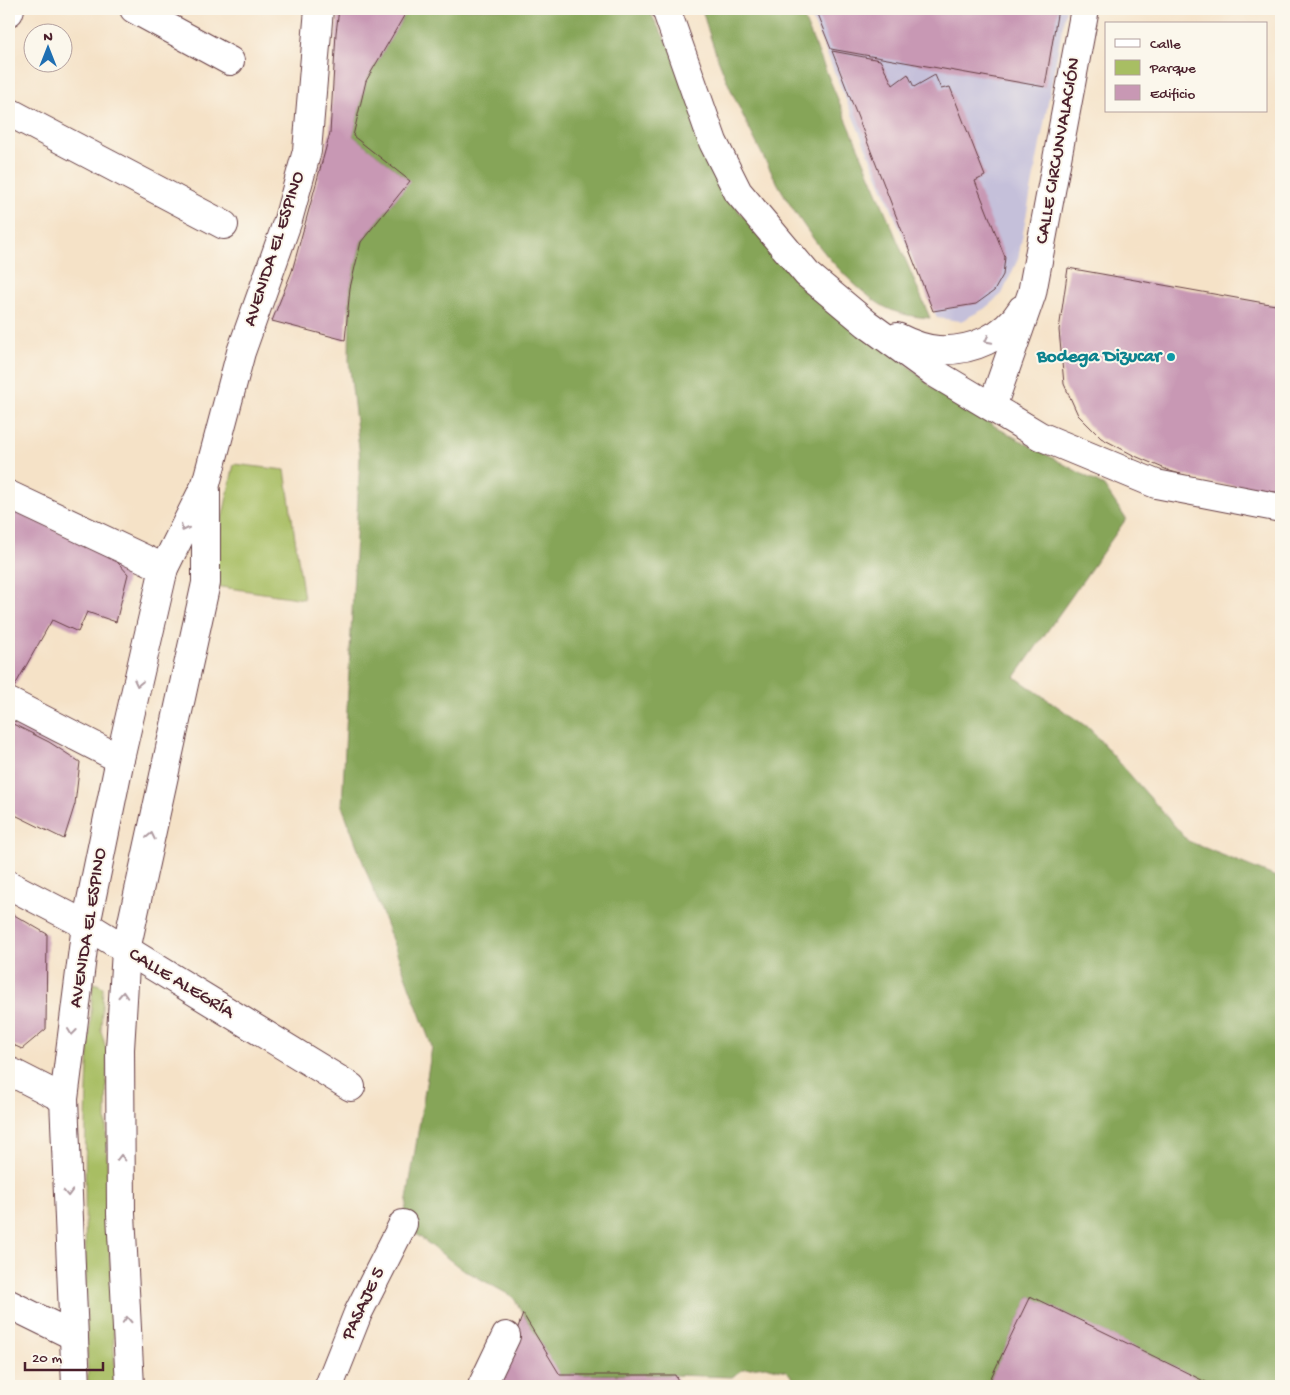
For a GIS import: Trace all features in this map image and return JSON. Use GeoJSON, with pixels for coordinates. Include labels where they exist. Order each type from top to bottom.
{"type":"FeatureCollection","features":[{"type":"Feature","properties":{"kind":"street"},"geometry":{"type":"LineString","coordinates":[[134,9],[230,61]]}},
{"type":"Feature","properties":{"kind":"street","name":"AVENIDA EL ESPINO"},"geometry":{"type":"LineString","coordinates":[[76,1386],[64,1099],[86,925],[120,759],[164,568],[206,484],[241,352],[288,220],[306,151],[319,9]]}},
{"type":"Feature","properties":{"kind":"street"},"geometry":{"type":"LineString","coordinates":[[666,9],[713,142],[738,192],[807,274],[866,324],[933,372],[1040,436],[1156,484],[1281,508]]}},
{"type":"Feature","properties":{"kind":"street","name":"CALLE CIRCUNVALACIÓN"},"geometry":{"type":"LineString","coordinates":[[992,407],[1032,293],[1085,9]]}},
{"type":"Feature","properties":{"kind":"street"},"geometry":{"type":"LineString","coordinates":[[9,112],[224,225]]}},
{"type":"Feature","properties":{"kind":"street","name":"CALLE CIRCUNVALACIÓN"},"geometry":{"type":"LineString","coordinates":[[866,324],[912,344],[938,350],[964,348],[980,344],[999,334],[1015,320],[1032,293]]}},
{"type":"Feature","properties":{"kind":"street","name":"AVENIDA EL ESPINO"},"geometry":{"type":"LineString","coordinates":[[130,1386],[121,1195],[120,1048],[126,950],[206,583],[206,484]]}},
{"type":"Feature","properties":{"kind":"street"},"geometry":{"type":"LineString","coordinates":[[9,495],[164,568]]}},
{"type":"Feature","properties":{"kind":"street"},"geometry":{"type":"LineString","coordinates":[[9,702],[120,759]]}},
{"type":"Feature","properties":{"kind":"street","name":"CALLE ALEGRÍA"},"geometry":{"type":"LineString","coordinates":[[9,885],[86,925],[350,1087]]}},
{"type":"Feature","properties":{"kind":"street"},"geometry":{"type":"LineString","coordinates":[[9,1071],[64,1099]]}},
{"type":"Feature","properties":{"kind":"street","name":"PASAJE 5"},"geometry":{"type":"LineString","coordinates":[[329,1386],[358,1313],[403,1224]]}},
{"type":"Feature","properties":{"kind":"street"},"geometry":{"type":"LineString","coordinates":[[9,1304],[74,1336]]}},
{"type":"Feature","properties":{"kind":"street"},"geometry":{"type":"LineString","coordinates":[[482,1386],[506,1336]]}},
{"type":"Feature","properties":{"kind":"shaded area"},"geometry":{"type":"Polygon","coordinates":[[[808,9],[1066,9],[1018,259],[1002,294],[984,309],[961,321],[937,318],[808,9]]]}},
{"type":"Feature","properties":{"kind":"green space"},"geometry":{"type":"Polygon","coordinates":[[[408,9],[648,9],[689,81],[739,212],[934,389],[1003,431],[1104,486],[1126,519],[1015,677],[1090,729],[1188,841],[1281,879],[1281,1386],[1214,1386],[1030,1296],[987,1386],[802,1386],[786,1371],[765,1366],[744,1369],[732,1377],[645,1374],[560,1375],[513,1297],[459,1267],[403,1224],[432,1047],[342,806],[360,457],[349,361],[350,288],[361,242],[410,181],[353,136],[366,81],[408,9]]]}},
{"type":"Feature","properties":{"kind":"green space"},"geometry":{"type":"Polygon","coordinates":[[[702,9],[800,9],[930,318],[899,313],[878,303],[843,274],[812,237],[773,175],[744,117],[717,56],[702,9]]]}},
{"type":"Feature","properties":{"kind":"green space"},"geometry":{"type":"Polygon","coordinates":[[[234,464],[285,470],[304,599],[208,585],[234,464]]]}},
{"type":"Feature","properties":{"kind":"green space"},"geometry":{"type":"Polygon","coordinates":[[[93,983],[103,987],[101,1031],[107,1052],[106,1118],[109,1244],[116,1386],[88,1386],[85,1153],[93,983]]]}},
{"type":"Feature","properties":{"kind":"building"},"geometry":{"type":"Polygon","coordinates":[[[339,9],[408,9],[366,81],[353,136],[410,181],[361,242],[350,288],[345,340],[272,321],[292,271],[330,133],[339,9]]]}},
{"type":"Feature","properties":{"kind":"building"},"geometry":{"type":"Polygon","coordinates":[[[815,9],[1058,9],[1045,87],[831,49],[815,9]]]}},
{"type":"Feature","properties":{"kind":"building"},"geometry":{"type":"Polygon","coordinates":[[[832,51],[880,60],[893,85],[908,74],[914,87],[935,75],[941,89],[950,87],[985,176],[975,181],[1005,257],[1003,275],[994,291],[976,304],[933,311],[832,51]]]}},
{"type":"Feature","properties":{"kind":"building","name":"Bodega Dizucar"},"geometry":{"type":"Polygon","coordinates":[[[1068,268],[1281,306],[1281,493],[1205,481],[1170,471],[1135,456],[1101,438],[1078,415],[1064,384],[1059,330],[1068,268]]]}},
{"type":"Feature","properties":{"kind":"building"},"geometry":{"type":"Polygon","coordinates":[[[9,507],[112,556],[128,574],[116,622],[87,612],[78,632],[52,620],[13,689],[9,687],[9,507]]]}},
{"type":"Feature","properties":{"kind":"building"},"geometry":{"type":"Polygon","coordinates":[[[9,722],[49,742],[80,762],[75,804],[64,839],[9,812],[9,722]]]}},
{"type":"Feature","properties":{"kind":"building"},"geometry":{"type":"Polygon","coordinates":[[[9,912],[47,934],[46,1029],[22,1049],[9,1043],[9,912]]]}},
{"type":"Feature","properties":{"kind":"building"},"geometry":{"type":"Polygon","coordinates":[[[1030,1296],[1135,1347],[1214,1386],[987,1386],[1030,1296]]]}},
{"type":"Feature","properties":{"kind":"building"},"geometry":{"type":"Polygon","coordinates":[[[523,1314],[560,1375],[675,1375],[681,1386],[496,1386],[523,1314]]]}},
{"type":"Feature","properties":{"kind":"place","name":"Bodega Dizucar"},"geometry":{"type":"Point","coordinates":[1171,357]}}]}
